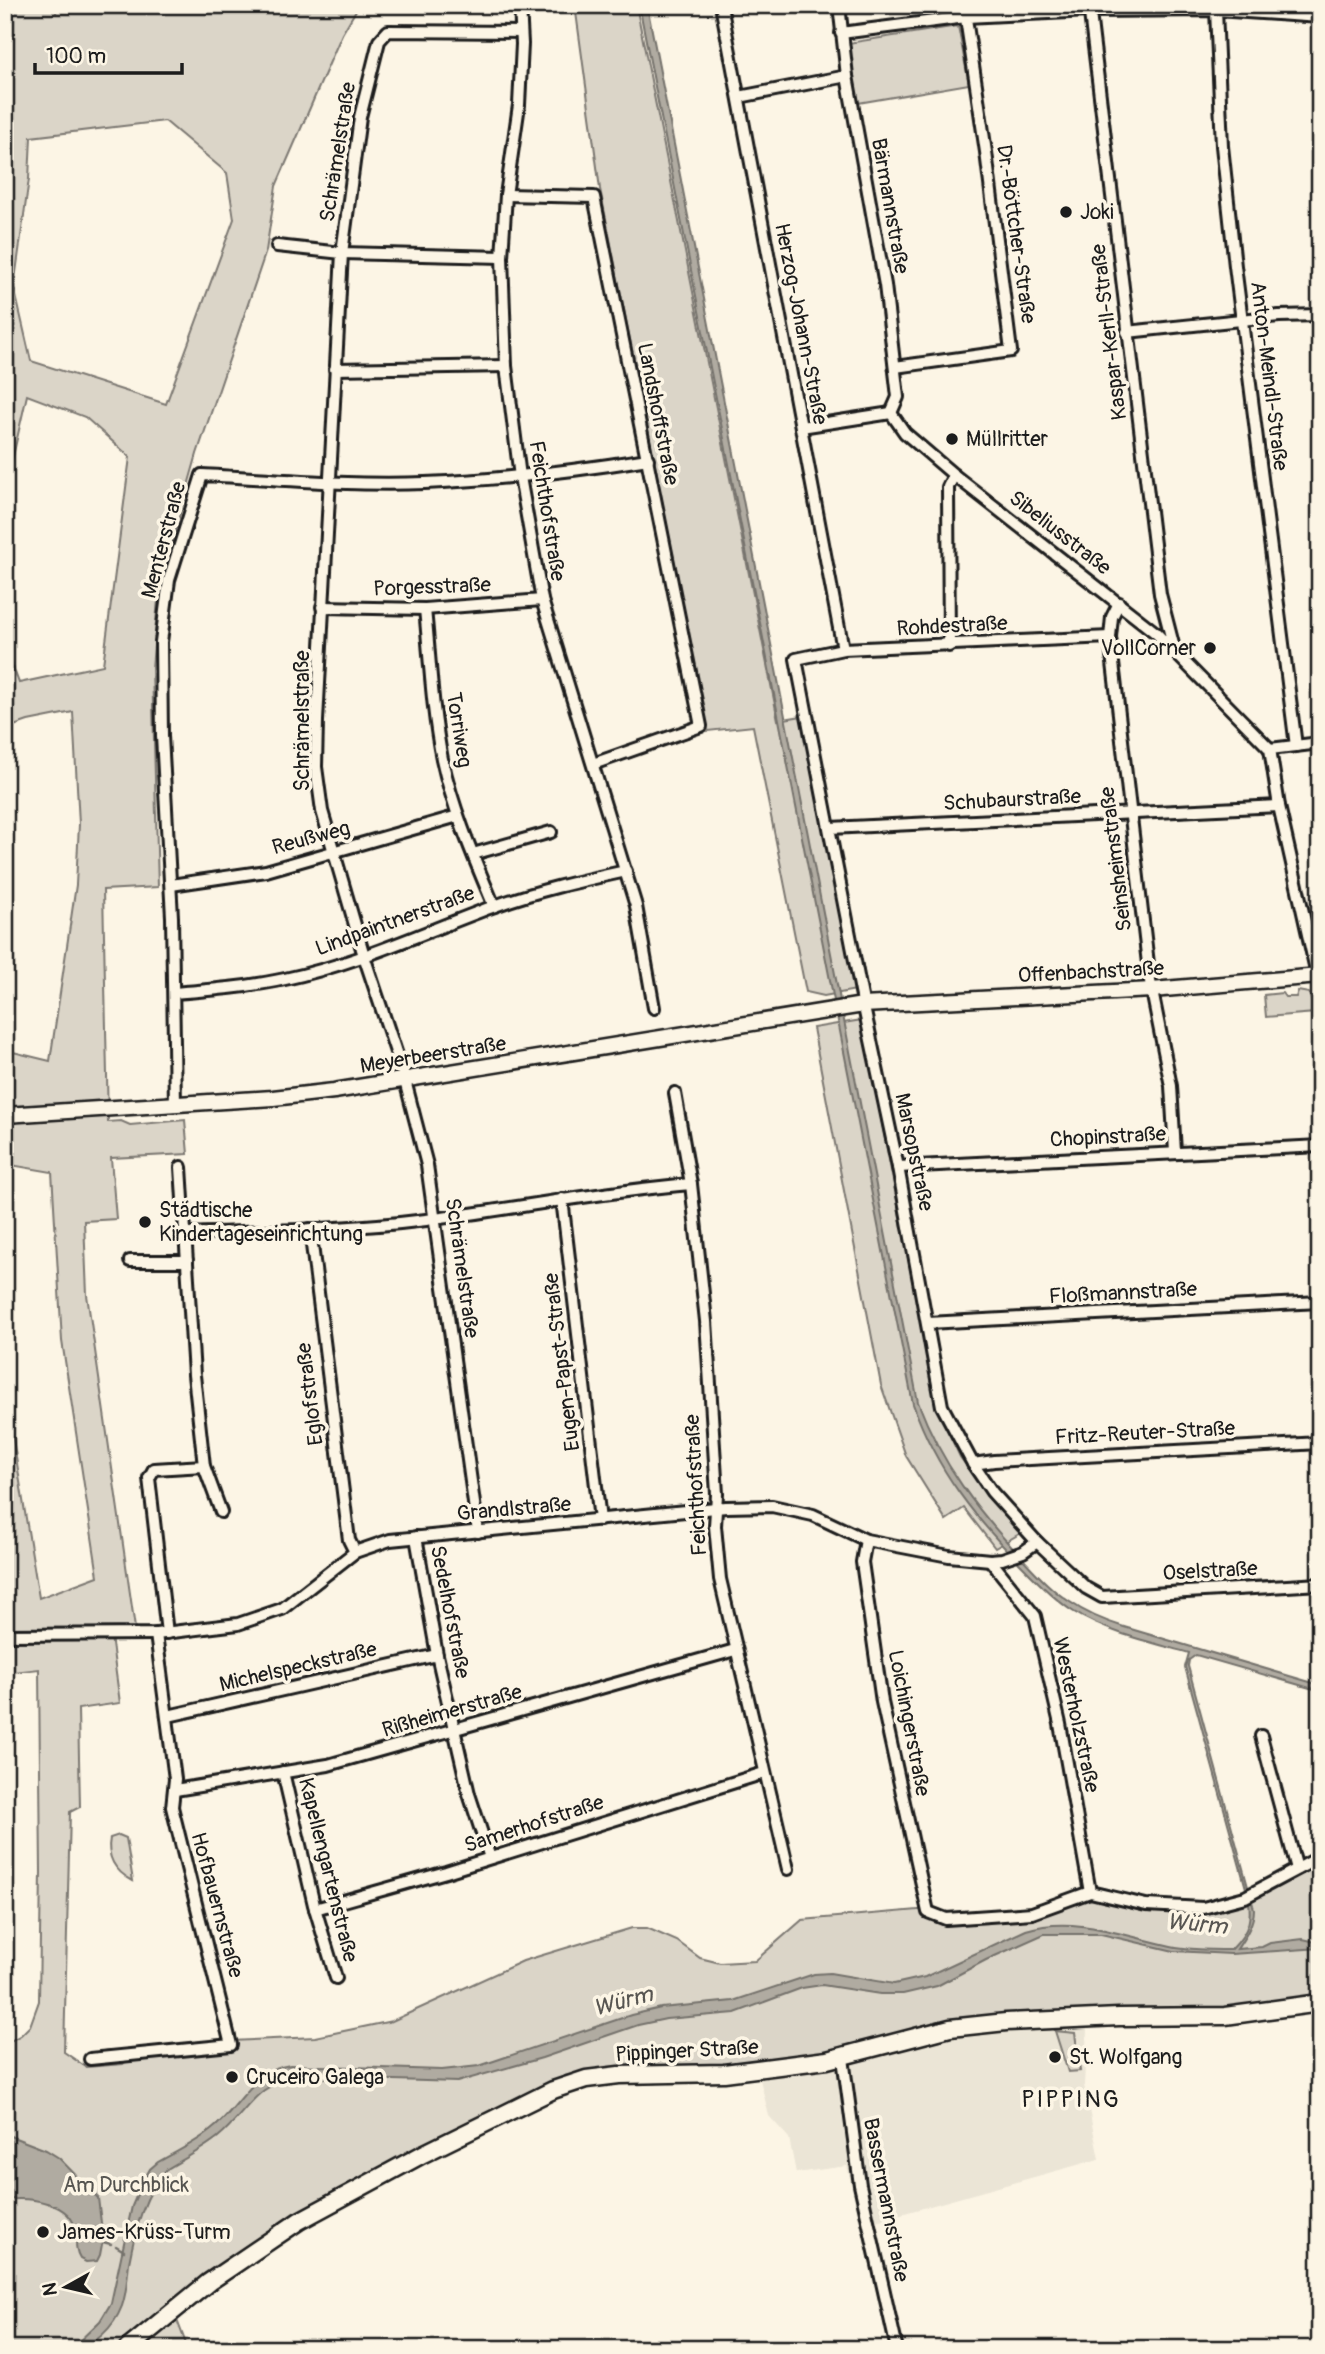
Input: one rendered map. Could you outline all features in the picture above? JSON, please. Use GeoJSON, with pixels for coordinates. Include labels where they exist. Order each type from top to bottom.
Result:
{"type":"FeatureCollection","features":[{"type":"Feature","properties":{"kind":"main road","name":"Pippinger Straße"},"geometry":{"type":"LineString","coordinates":[[127,2349],[209,2282],[299,2221],[552,2090],[586,2079],[619,2075],[724,2073],[842,2058],[950,2028],[1006,2022],[1119,2017],[1225,2017],[1320,2003]]}},
{"type":"Feature","properties":{"kind":"street","name":"Feichthofstraße"},"geometry":{"type":"LineString","coordinates":[[520,5],[519,105],[506,195],[502,257],[506,366],[520,477],[542,600],[636,906],[654,1008]]}},
{"type":"Feature","properties":{"kind":"street","name":"Herzog-Johann-Straße"},"geometry":{"type":"LineString","coordinates":[[721,5],[843,649]]}},
{"type":"Feature","properties":{"kind":"street","name":"Bärmannstraße"},"geometry":{"type":"LineString","coordinates":[[839,5],[847,76],[885,285],[898,397],[891,413]]}},
{"type":"Feature","properties":{"kind":"street","name":"Kaspar-Kerll-Straße"},"geometry":{"type":"LineString","coordinates":[[1090,8],[1160,594],[1175,652]]}},
{"type":"Feature","properties":{"kind":"street"},"geometry":{"type":"LineString","coordinates":[[841,33],[965,11],[1216,9],[1320,17]]}},
{"type":"Feature","properties":{"kind":"street","name":"Anton-Meindl-Straße"},"geometry":{"type":"LineString","coordinates":[[1216,9],[1222,146],[1296,746]]}},
{"type":"Feature","properties":{"kind":"street","name":"Dr.-Böttcher-Straße"},"geometry":{"type":"LineString","coordinates":[[895,367],[1012,351],[965,11]]}},
{"type":"Feature","properties":{"kind":"street","name":"Schrämelstraße"},"geometry":{"type":"LineString","coordinates":[[478,1532],[428,1165],[405,1081],[333,853],[322,811],[316,767],[342,253],[360,117],[379,41],[388,31],[521,32]]}},
{"type":"Feature","properties":{"kind":"street"},"geometry":{"type":"LineString","coordinates":[[739,97],[847,76]]}},
{"type":"Feature","properties":{"kind":"street","name":"Landshoffstraße"},"geometry":{"type":"LineString","coordinates":[[506,195],[594,197],[701,726],[593,764]]}},
{"type":"Feature","properties":{"kind":"street"},"geometry":{"type":"LineString","coordinates":[[277,246],[342,253],[502,257]]}},
{"type":"Feature","properties":{"kind":"street"},"geometry":{"type":"LineString","coordinates":[[1128,332],[1320,315]]}},
{"type":"Feature","properties":{"kind":"street"},"geometry":{"type":"LineString","coordinates":[[335,369],[506,366]]}},
{"type":"Feature","properties":{"kind":"street"},"geometry":{"type":"LineString","coordinates":[[802,427],[891,413]]}},
{"type":"Feature","properties":{"kind":"street","name":"Sibeliusstraße"},"geometry":{"type":"LineString","coordinates":[[891,413],[905,433],[954,475],[1156,633],[1270,749]]}},
{"type":"Feature","properties":{"kind":"street","name":"Menterstraße"},"geometry":{"type":"LineString","coordinates":[[175,1105],[171,885],[162,736],[161,642],[169,580],[202,475],[330,482],[424,483],[520,477],[648,459]]}},
{"type":"Feature","properties":{"kind":"street"},"geometry":{"type":"LineString","coordinates":[[949,646],[948,487],[954,475]]}},
{"type":"Feature","properties":{"kind":"street","name":"Porgesstraße"},"geometry":{"type":"LineString","coordinates":[[323,607],[425,609],[542,600]]}},
{"type":"Feature","properties":{"kind":"street","name":"Seinsheimstraße"},"geometry":{"type":"LineString","coordinates":[[1119,603],[1112,617],[1110,637],[1152,990],[1171,1086],[1175,1152]]}},
{"type":"Feature","properties":{"kind":"street","name":"Torriweg"},"geometry":{"type":"LineString","coordinates":[[425,609],[442,758],[458,816],[494,906]]}},
{"type":"Feature","properties":{"kind":"street","name":"Rohdestraße"},"geometry":{"type":"LineString","coordinates":[[796,659],[843,649],[1110,637]]}},
{"type":"Feature","properties":{"kind":"street","name":"Marsopstraße"},"geometry":{"type":"LineString","coordinates":[[796,659],[830,828],[856,1007],[898,1167],[942,1406],[973,1464],[992,1492],[1037,1542],[1086,1588],[1102,1597]]}},
{"type":"Feature","properties":{"kind":"street"},"geometry":{"type":"LineString","coordinates":[[1319,980],[1279,806],[1270,749],[1320,743]]}},
{"type":"Feature","properties":{"kind":"street","name":"Schubaurstraße"},"geometry":{"type":"LineString","coordinates":[[830,828],[1279,806]]}},
{"type":"Feature","properties":{"kind":"street","name":"Reußweg"},"geometry":{"type":"LineString","coordinates":[[171,885],[266,871],[458,816]]}},
{"type":"Feature","properties":{"kind":"street"},"geometry":{"type":"LineString","coordinates":[[472,854],[551,832]]}},
{"type":"Feature","properties":{"kind":"street","name":"Lindpaintnerstraße"},"geometry":{"type":"LineString","coordinates":[[174,993],[286,979],[364,956],[494,906],[551,888],[626,872]]}},
{"type":"Feature","properties":{"kind":"street","name":"Offenbachstraße"},"geometry":{"type":"LineString","coordinates":[[856,1007],[1319,980]]}},
{"type":"Feature","properties":{"kind":"street","name":"Meyerbeerstraße"},"geometry":{"type":"LineString","coordinates":[[5,1115],[273,1098],[405,1081],[856,1007]]}},
{"type":"Feature","properties":{"kind":"street","name":"Feichthofstraße"},"geometry":{"type":"LineString","coordinates":[[675,1093],[691,1184],[706,1321],[720,1579],[788,1869]]}},
{"type":"Feature","properties":{"kind":"street","name":"Chopinstraße"},"geometry":{"type":"LineString","coordinates":[[898,1167],[1320,1146]]}},
{"type":"Feature","properties":{"kind":"street"},"geometry":{"type":"LineString","coordinates":[[181,1167],[194,1375],[204,1466],[221,1512]]}},
{"type":"Feature","properties":{"kind":"street"},"geometry":{"type":"LineString","coordinates":[[186,1234],[310,1229],[436,1219],[631,1188],[691,1184]]}},
{"type":"Feature","properties":{"kind":"street","name":"Eugen-Papst-Straße"},"geometry":{"type":"LineString","coordinates":[[562,1199],[600,1520]]}},
{"type":"Feature","properties":{"kind":"street","name":"Eglofstraße"},"geometry":{"type":"LineString","coordinates":[[310,1229],[340,1477],[349,1540],[355,1552]]}},
{"type":"Feature","properties":{"kind":"street"},"geometry":{"type":"LineString","coordinates":[[130,1261],[187,1261]]}},
{"type":"Feature","properties":{"kind":"street","name":"Floßmannstraße"},"geometry":{"type":"LineString","coordinates":[[928,1323],[1320,1301]]}},
{"type":"Feature","properties":{"kind":"street","name":"Fritz-Reuter-Straße"},"geometry":{"type":"LineString","coordinates":[[973,1464],[1320,1443]]}},
{"type":"Feature","properties":{"kind":"street","name":"Hofbauernstraße"},"geometry":{"type":"LineString","coordinates":[[90,2059],[231,2045],[224,2007],[172,1807],[175,1790],[149,1478],[154,1469],[204,1466]]}},
{"type":"Feature","properties":{"kind":"street","name":"Grandlstraße"},"geometry":{"type":"LineString","coordinates":[[5,1635],[162,1633],[238,1624],[282,1609],[355,1552],[390,1540],[716,1508],[772,1506],[813,1515],[866,1540],[931,1553],[990,1560],[1023,1552],[1037,1542]]}},
{"type":"Feature","properties":{"kind":"street","name":"Sedelhofstraße"},"geometry":{"type":"LineString","coordinates":[[416,1536],[436,1655],[469,1794],[489,1858]]}},
{"type":"Feature","properties":{"kind":"street","name":"Loichingerstraße"},"geometry":{"type":"LineString","coordinates":[[866,1540],[862,1562],[882,1702],[928,1912],[946,1919],[1032,1913],[1090,1892]]}},
{"type":"Feature","properties":{"kind":"street","name":"Westerholzstraße"},"geometry":{"type":"LineString","coordinates":[[990,1560],[1035,1616],[1062,1735],[1090,1892]]}},
{"type":"Feature","properties":{"kind":"street","name":"Oselstraße"},"geometry":{"type":"LineString","coordinates":[[1102,1597],[1320,1584]]}},
{"type":"Feature","properties":{"kind":"street","name":"Rißheimerstraße"},"geometry":{"type":"LineString","coordinates":[[175,1790],[328,1765],[735,1650]]}},
{"type":"Feature","properties":{"kind":"street","name":"Michelspeckstraße"},"geometry":{"type":"LineString","coordinates":[[168,1716],[436,1655]]}},
{"type":"Feature","properties":{"kind":"street"},"geometry":{"type":"LineString","coordinates":[[1261,1736],[1297,1869]]}},
{"type":"Feature","properties":{"kind":"street","name":"Kapellengartenstraße"},"geometry":{"type":"LineString","coordinates":[[283,1772],[315,1909],[336,1978]]}},
{"type":"Feature","properties":{"kind":"street","name":"Samerhofstraße"},"geometry":{"type":"LineString","coordinates":[[315,1909],[764,1773]]}},
{"type":"Feature","properties":{"kind":"street"},"geometry":{"type":"LineString","coordinates":[[1090,1892],[1146,1905],[1203,1908],[1245,1898],[1320,1857]]}},
{"type":"Feature","properties":{"kind":"street","name":"Bassermannstraße"},"geometry":{"type":"LineString","coordinates":[[842,2058],[860,2185],[897,2349]]}},
{"type":"Feature","properties":{"kind":"shaded area"},"geometry":{"type":"Polygon","coordinates":[[[639,5],[647,5],[918,1402],[949,1466],[976,1505],[1033,1570],[1063,1598],[1090,1614],[1117,1625],[1320,1685],[1320,1690],[1310,1688],[1196,1655],[1189,1660],[1188,1666],[1254,1909],[1251,1925],[1237,1949],[1303,1939],[1320,1943],[1320,1948],[1231,1954],[1174,1951],[1101,1934],[1044,1934],[937,1986],[903,1994],[880,1994],[822,1985],[802,1988],[735,2013],[666,2019],[638,2025],[542,2058],[457,2082],[298,2077],[283,2080],[262,2092],[218,2137],[167,2169],[159,2179],[146,2201],[138,2226],[125,2295],[118,2314],[108,2329],[95,2341],[71,2349],[100,2321],[111,2303],[132,2206],[150,2169],[211,2130],[256,2082],[277,2068],[290,2065],[442,2070],[479,2066],[631,2015],[661,2008],[733,2001],[814,1974],[830,1973],[894,1984],[925,1977],[1026,1930],[1044,1926],[1081,1926],[1178,1947],[1231,1950],[1246,1930],[1250,1916],[1247,1892],[1185,1667],[1189,1653],[1101,1626],[1061,1603],[1008,1552],[960,1493],[933,1451],[913,1404],[639,5]]]}},
{"type":"Feature","properties":{"kind":"shaded area"},"geometry":{"type":"Polygon","coordinates":[[[1088,2012],[1084,2085],[1099,2159],[876,2221],[862,2231],[847,2166],[796,2173],[789,2138],[769,2116],[756,2063],[1088,2012]]]}},
{"type":"Feature","properties":{"kind":"shaded area"},"geometry":{"type":"Polygon","coordinates":[[[5,2134],[59,2158],[98,2198],[103,2239],[97,2261],[86,2262],[80,2259],[73,2222],[58,2207],[25,2199],[5,2200],[5,2134]]]}},
{"type":"Feature","properties":{"kind":"green space","name":"Am Durchblick"},"geometry":{"type":"Polygon","coordinates":[[[5,5],[52,5],[56,12],[60,5],[359,5],[342,34],[276,186],[266,251],[197,454],[159,588],[152,668],[158,887],[103,890],[108,1122],[121,1121],[130,1125],[185,1120],[188,1154],[111,1158],[116,1219],[84,1221],[87,1295],[135,1628],[110,1629],[120,1703],[78,1709],[80,1807],[70,1812],[64,2052],[86,2067],[123,2064],[139,2050],[231,2041],[315,2037],[392,2021],[523,1961],[632,1928],[647,1928],[677,1941],[700,1958],[720,1963],[755,1961],[802,1920],[930,1909],[946,1915],[1027,1908],[1089,1888],[1147,1902],[1205,1905],[1240,1896],[1320,1854],[1320,1998],[1224,2010],[1088,2012],[738,2066],[617,2069],[564,2076],[345,2191],[212,2272],[115,2349],[5,2349],[5,2044],[30,2026],[39,2001],[41,1872],[39,1669],[5,1673],[5,1390],[39,1598],[98,1576],[62,1341],[52,1172],[5,1164],[5,1050],[50,1061],[76,885],[79,824],[73,712],[28,721],[5,729],[5,645],[19,683],[103,665],[130,457],[85,417],[27,395],[5,491],[5,5]],[[165,121],[31,137],[29,179],[14,287],[31,361],[166,404],[234,219],[227,173],[165,121]]]}},
{"type":"Feature","properties":{"kind":"green space"},"geometry":{"type":"Polygon","coordinates":[[[575,5],[636,5],[778,720],[802,716],[856,990],[824,996],[806,992],[753,726],[708,731],[600,189],[575,5]]]}},
{"type":"Feature","properties":{"kind":"green space"},"geometry":{"type":"Polygon","coordinates":[[[958,26],[969,84],[858,103],[848,43],[958,26]]]}},
{"type":"Feature","properties":{"kind":"green space"},"geometry":{"type":"Polygon","coordinates":[[[1298,991],[1309,993],[1315,1013],[1266,1017],[1264,995],[1282,993],[1285,997],[1296,997],[1298,991]]]}},
{"type":"Feature","properties":{"kind":"green space"},"geometry":{"type":"Polygon","coordinates":[[[862,1020],[937,1408],[960,1457],[993,1502],[1021,1533],[995,1548],[964,1508],[946,1520],[906,1456],[881,1385],[813,1028],[862,1020]]]}},
{"type":"Feature","properties":{"kind":"green space"},"geometry":{"type":"Polygon","coordinates":[[[119,1835],[126,1838],[133,1881],[117,1869],[111,1858],[110,1838],[119,1835]]]}},
{"type":"Feature","properties":{"kind":"green space"},"geometry":{"type":"Polygon","coordinates":[[[1055,2031],[1075,2033],[1080,2071],[1068,2072],[1055,2031]]]}},
{"type":"Feature","properties":{"kind":"green space"},"geometry":{"type":"Polygon","coordinates":[[[177,2320],[188,2349],[137,2349],[177,2320]]]}},
{"type":"Feature","properties":{"kind":"waterway"},"geometry":{"type":"LineString","coordinates":[[103,2242],[111,2244]]}},
{"type":"Feature","properties":{"kind":"waterway"},"geometry":{"type":"LineString","coordinates":[[116,2246],[124,2251]]}},
{"type":"Feature","properties":{"kind":"place","name":"Joki"},"geometry":{"type":"Point","coordinates":[1066,212]}},
{"type":"Feature","properties":{"kind":"place","name":"Müllritter"},"geometry":{"type":"Point","coordinates":[952,439]}},
{"type":"Feature","properties":{"kind":"place","name":"VollCorner"},"geometry":{"type":"Point","coordinates":[1210,648]}},
{"type":"Feature","properties":{"kind":"place","name":"Städtische Kindertageseinrichtung"},"geometry":{"type":"Point","coordinates":[145,1222]}},
{"type":"Feature","properties":{"kind":"place","name":"St. Wolfgang"},"geometry":{"type":"Point","coordinates":[1055,2057]}},
{"type":"Feature","properties":{"kind":"place","name":"Cruceiro Galega"},"geometry":{"type":"Point","coordinates":[232,2077]}},
{"type":"Feature","properties":{"kind":"place","name":"James-Krüss-Turm"},"geometry":{"type":"Point","coordinates":[43,2232]}},
{"type":"Feature","properties":{"kind":"district","name":"PIPPING"},"geometry":{"type":"Point","coordinates":[1071,2099]}},
{"type":"Feature","properties":{"kind":"water label","name":"Würm"},"geometry":{"type":"Point","coordinates":[1197,1924]}},
{"type":"Feature","properties":{"kind":"water label","name":"Würm"},"geometry":{"type":"Point","coordinates":[623,2001]}}]}
